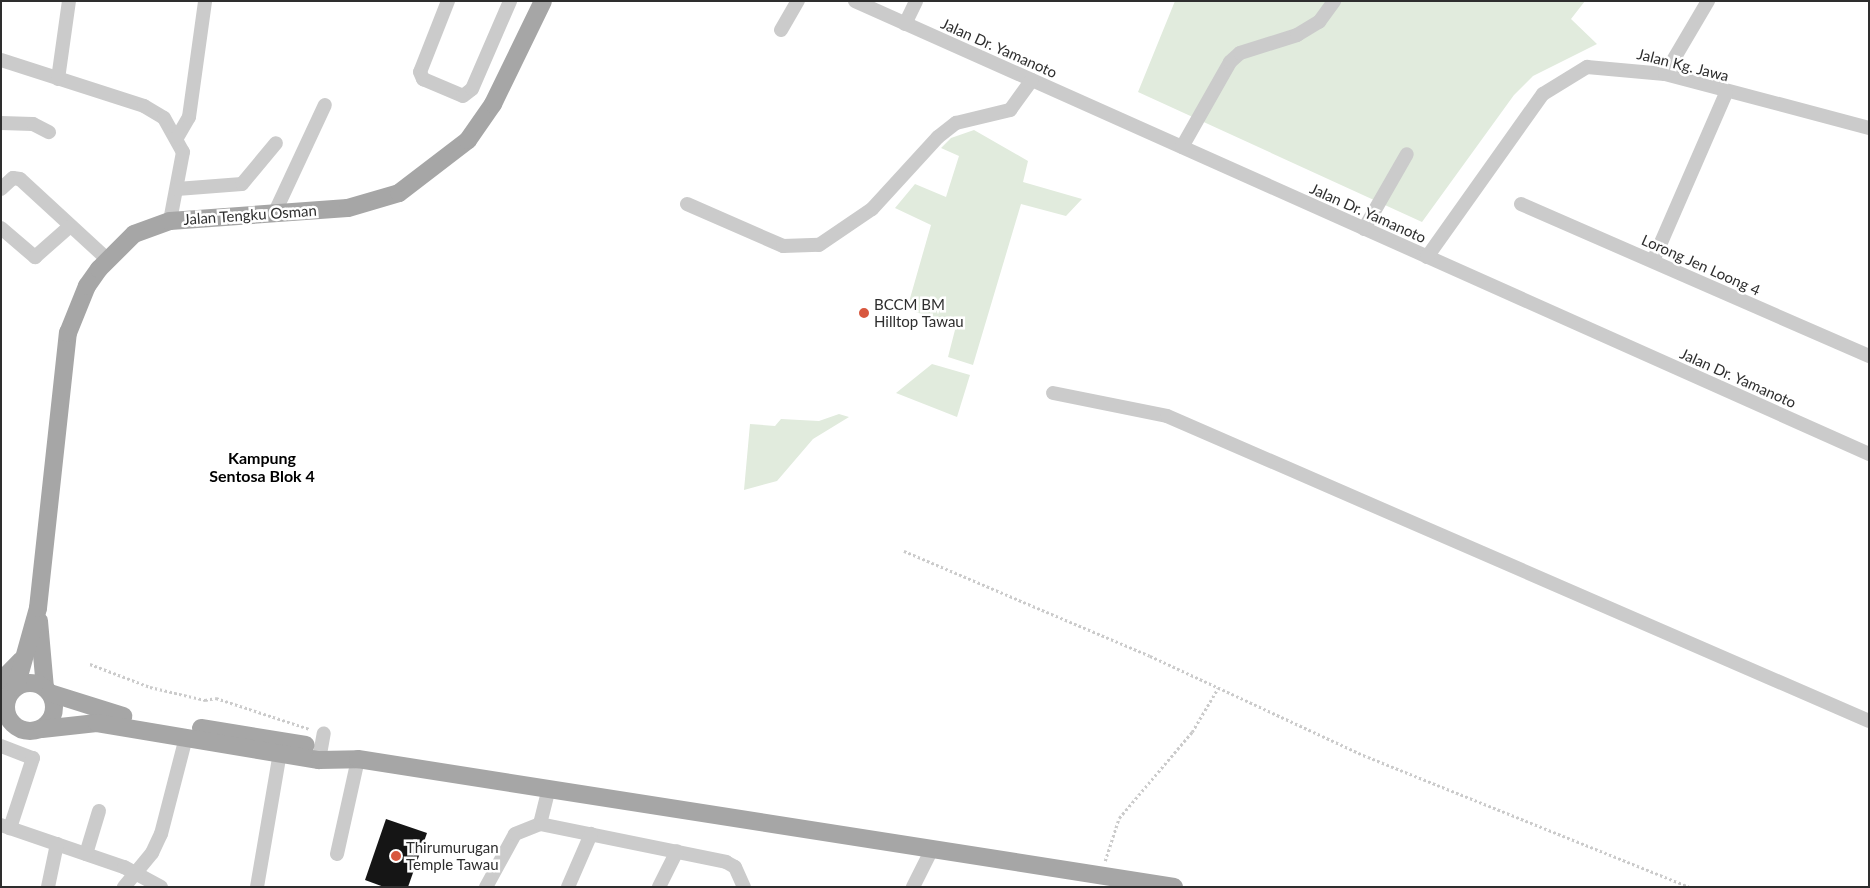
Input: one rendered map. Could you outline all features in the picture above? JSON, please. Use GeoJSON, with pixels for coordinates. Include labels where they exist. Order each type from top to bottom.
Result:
{"type":"FeatureCollection","features":[{"type":"Feature","properties":{"kind":"main road","name":"Jalan Tengku Osman"},"geometry":{"type":"LineString","coordinates":[[7,689],[28,648],[38,608],[68,333],[87,286],[107,259],[134,234],[170,221],[373,204],[437,169],[468,140],[493,104],[542,1]]}},
{"type":"Feature","properties":{"kind":"main road","name":"Jalan Tengku Osman"},"geometry":{"type":"LineString","coordinates":[[38,608],[48,690]]}},
{"type":"Feature","properties":{"kind":"main road"},"geometry":{"type":"LineString","coordinates":[[321,747],[280,752],[97,724],[20,730],[5,720],[7,689],[31,682],[111,714],[321,747],[339,757],[548,792],[1174,887]]}},
{"type":"Feature","properties":{"kind":"main road"},"geometry":{"type":"LineString","coordinates":[[42,728],[53,716],[48,690]]}},
{"type":"Feature","properties":{"kind":"street"},"geometry":{"type":"LineString","coordinates":[[58,78],[69,1]]}},
{"type":"Feature","properties":{"kind":"street"},"geometry":{"type":"LineString","coordinates":[[178,136],[189,117],[205,1]]}},
{"type":"Feature","properties":{"kind":"street"},"geometry":{"type":"LineString","coordinates":[[448,1],[420,72],[423,79],[463,96],[472,89],[510,1]]}},
{"type":"Feature","properties":{"kind":"street"},"geometry":{"type":"LineString","coordinates":[[781,30],[798,1]]}},
{"type":"Feature","properties":{"kind":"street","name":"Jalan Dr. Yamanoto"},"geometry":{"type":"LineString","coordinates":[[855,1],[1869,454]]}},
{"type":"Feature","properties":{"kind":"street"},"geometry":{"type":"LineString","coordinates":[[905,24],[916,1]]}},
{"type":"Feature","properties":{"kind":"street"},"geometry":{"type":"LineString","coordinates":[[1182,147],[1230,62],[1240,54],[1297,35],[1319,22],[1334,1]]}},
{"type":"Feature","properties":{"kind":"street"},"geometry":{"type":"LineString","coordinates":[[1665,74],[1708,1]]}},
{"type":"Feature","properties":{"kind":"street"},"geometry":{"type":"LineString","coordinates":[[1,60],[153,111],[178,136],[183,164],[170,221]]}},
{"type":"Feature","properties":{"kind":"street","name":"Jalan Kg. Jawa"},"geometry":{"type":"LineString","coordinates":[[1427,257],[1506,142],[1557,82],[1587,66],[1665,74],[1726,93],[1869,128]]}},
{"type":"Feature","properties":{"kind":"street"},"geometry":{"type":"LineString","coordinates":[[687,204],[783,246],[819,245],[872,210],[938,136],[956,124],[1010,110],[1032,80]]}},
{"type":"Feature","properties":{"kind":"street"},"geometry":{"type":"LineString","coordinates":[[1653,261],[1726,93]]}},
{"type":"Feature","properties":{"kind":"street"},"geometry":{"type":"LineString","coordinates":[[275,212],[325,105]]}},
{"type":"Feature","properties":{"kind":"street"},"geometry":{"type":"LineString","coordinates":[[1,124],[34,124],[49,132]]}},
{"type":"Feature","properties":{"kind":"street"},"geometry":{"type":"LineString","coordinates":[[177,189],[242,184],[276,143]]}},
{"type":"Feature","properties":{"kind":"street"},"geometry":{"type":"LineString","coordinates":[[1364,229],[1407,154]]}},
{"type":"Feature","properties":{"kind":"street"},"geometry":{"type":"LineString","coordinates":[[1,189],[13,178],[20,179],[107,259]]}},
{"type":"Feature","properties":{"kind":"street","name":"Lorong Jen Loong 4"},"geometry":{"type":"LineString","coordinates":[[1521,204],[1869,356]]}},
{"type":"Feature","properties":{"kind":"street"},"geometry":{"type":"LineString","coordinates":[[1,228],[35,257],[69,226]]}},
{"type":"Feature","properties":{"kind":"street"},"geometry":{"type":"LineString","coordinates":[[1053,393],[1167,416],[1869,721]]}},
{"type":"Feature","properties":{"kind":"street"},"geometry":{"type":"LineString","coordinates":[[124,887],[152,853],[168,813],[186,737]]}},
{"type":"Feature","properties":{"kind":"street"},"geometry":{"type":"LineString","coordinates":[[1,746],[33,758],[6,827],[86,854],[136,874],[162,887]]}},
{"type":"Feature","properties":{"kind":"street"},"geometry":{"type":"LineString","coordinates":[[257,887],[280,752]]}},
{"type":"Feature","properties":{"kind":"street"},"geometry":{"type":"LineString","coordinates":[[337,854],[358,759]]}},
{"type":"Feature","properties":{"kind":"street"},"geometry":{"type":"LineString","coordinates":[[540,824],[548,792]]}},
{"type":"Feature","properties":{"kind":"street"},"geometry":{"type":"LineString","coordinates":[[86,854],[99,811]]}},
{"type":"Feature","properties":{"kind":"street"},"geometry":{"type":"LineString","coordinates":[[486,887],[516,834],[540,824],[726,862],[735,867],[744,887]]}},
{"type":"Feature","properties":{"kind":"street"},"geometry":{"type":"LineString","coordinates":[[568,887],[591,834]]}},
{"type":"Feature","properties":{"kind":"street"},"geometry":{"type":"LineString","coordinates":[[48,887],[56,844]]}},
{"type":"Feature","properties":{"kind":"street"},"geometry":{"type":"LineString","coordinates":[[913,887],[932,849]]}},
{"type":"Feature","properties":{"kind":"street"},"geometry":{"type":"LineString","coordinates":[[660,887],[678,851]]}},
{"type":"Feature","properties":{"kind":"path"},"geometry":{"type":"LineString","coordinates":[[904,551],[1218,688],[1368,757],[1689,887]]}},
{"type":"Feature","properties":{"kind":"path"},"geometry":{"type":"LineString","coordinates":[[90,664],[150,687],[252,708],[321,747]]}},
{"type":"Feature","properties":{"kind":"path"},"geometry":{"type":"LineString","coordinates":[[1102,875],[1111,833],[1119,818],[1192,732],[1218,688]]}},
{"type":"Feature","properties":{"kind":"green space"},"geometry":{"type":"Polygon","coordinates":[[[1175,1],[1585,1],[1571,19],[1597,44],[1533,76],[1514,95],[1422,222],[1138,92],[1175,1]]]}},
{"type":"Feature","properties":{"kind":"green space"},"geometry":{"type":"Polygon","coordinates":[[[974,130],[1028,161],[1023,182],[1082,199],[1066,216],[1021,204],[973,365],[948,357],[956,326],[907,309],[931,225],[895,208],[915,184],[946,197],[959,156],[941,148],[951,138],[974,130]]]}},
{"type":"Feature","properties":{"kind":"green space"},"geometry":{"type":"Polygon","coordinates":[[[932,364],[970,375],[957,417],[896,393],[932,364]]]}},
{"type":"Feature","properties":{"kind":"green space"},"geometry":{"type":"Polygon","coordinates":[[[839,414],[849,417],[813,439],[777,481],[744,490],[750,424],[775,426],[781,419],[819,421],[839,414]]]}},
{"type":"Feature","properties":{"kind":"building","name":"Thirumurugan Temple Tawau"},"geometry":{"type":"Polygon","coordinates":[[[386,819],[427,833],[408,887],[384,887],[365,880],[386,819]]]}},
{"type":"Feature","properties":{"kind":"place","name":"BCCM BM Hilltop Tawau"},"geometry":{"type":"Point","coordinates":[864,313]}},
{"type":"Feature","properties":{"kind":"place","name":"Thirumurugan Temple Tawau"},"geometry":{"type":"Point","coordinates":[396,856]}},
{"type":"Feature","properties":{"kind":"district","name":"Kampung Sentosa Blok 4"},"geometry":{"type":"Point","coordinates":[262,467]}}]}
